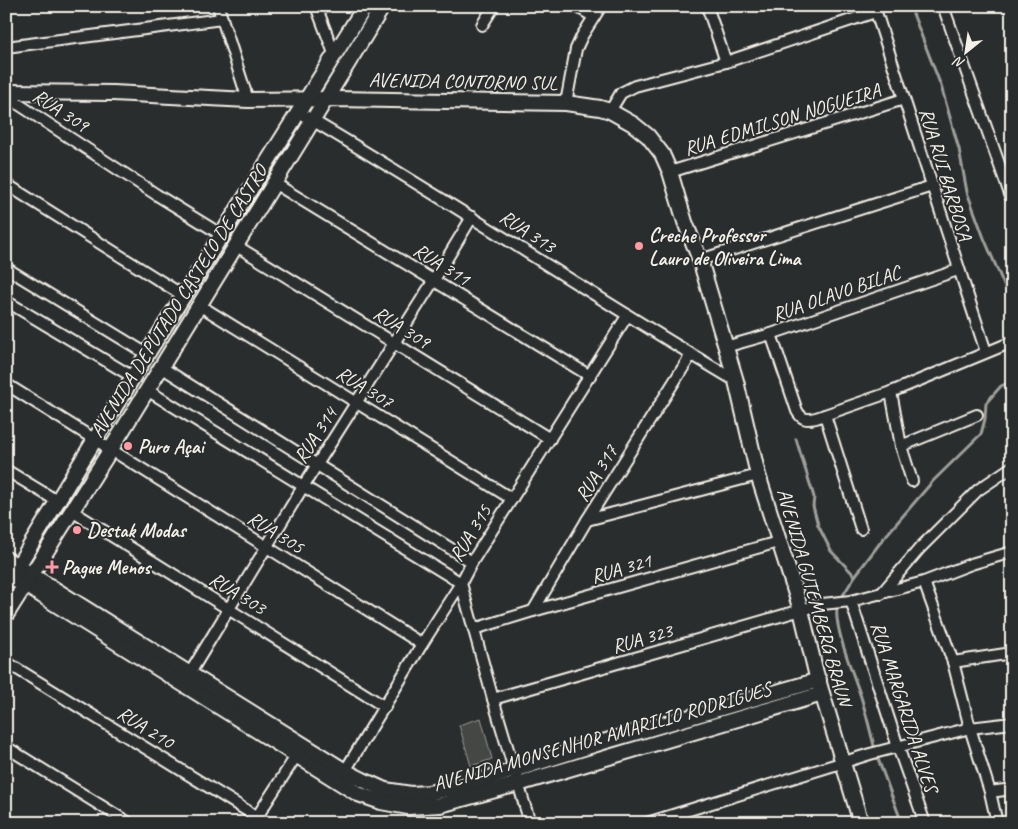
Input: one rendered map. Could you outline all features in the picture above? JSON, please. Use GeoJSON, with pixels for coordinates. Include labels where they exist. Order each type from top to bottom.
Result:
{"type":"FeatureCollection","features":[{"type":"Feature","properties":{"kind":"street"},"geometry":{"type":"LineString","coordinates":[[218,6],[248,100]]}},
{"type":"Feature","properties":{"kind":"street"},"geometry":{"type":"LineString","coordinates":[[316,6],[335,56]]}},
{"type":"Feature","properties":{"kind":"street","name":"AVENIDA DEPUTADO CASTELO DE CASTRO"},"geometry":{"type":"LineString","coordinates":[[9,573],[96,439],[147,354],[300,113],[365,6]]}},
{"type":"Feature","properties":{"kind":"street","name":"AVENIDA DEPUTADO CASTELO DE CASTRO"},"geometry":{"type":"LineString","coordinates":[[6,616],[111,449],[383,6]]}},
{"type":"Feature","properties":{"kind":"street"},"geometry":{"type":"LineString","coordinates":[[482,25],[494,6]]}},
{"type":"Feature","properties":{"kind":"street"},"geometry":{"type":"LineString","coordinates":[[576,6],[594,17]]}},
{"type":"Feature","properties":{"kind":"street"},"geometry":{"type":"LineString","coordinates":[[566,103],[576,48],[601,6]]}},
{"type":"Feature","properties":{"kind":"street"},"geometry":{"type":"LineString","coordinates":[[707,6],[726,62]]}},
{"type":"Feature","properties":{"kind":"street"},"geometry":{"type":"LineString","coordinates":[[943,6],[1012,200]]}},
{"type":"Feature","properties":{"kind":"street"},"geometry":{"type":"LineString","coordinates":[[610,111],[620,93],[628,89],[726,62],[875,9]]}},
{"type":"Feature","properties":{"kind":"street","name":"RUA RUI BARBOSA"},"geometry":{"type":"LineString","coordinates":[[875,9],[986,352]]}},
{"type":"Feature","properties":{"kind":"street"},"geometry":{"type":"LineString","coordinates":[[6,47],[222,20]]}},
{"type":"Feature","properties":{"kind":"street","name":"AVENIDA CONTORNO SUL"},"geometry":{"type":"LineString","coordinates":[[6,94],[113,93],[248,100],[327,99],[566,103],[586,105],[610,111],[633,124],[648,136],[662,154],[700,260],[736,381]]}},
{"type":"Feature","properties":{"kind":"street","name":"RUA 309"},"geometry":{"type":"LineString","coordinates":[[6,94],[157,195],[222,235]]}},
{"type":"Feature","properties":{"kind":"street","name":"RUA EDMILSON NOGUEIRA"},"geometry":{"type":"LineString","coordinates":[[670,172],[904,99]]}},
{"type":"Feature","properties":{"kind":"street","name":"RUA 313"},"geometry":{"type":"LineString","coordinates":[[300,113],[472,217],[627,316],[736,381]]}},
{"type":"Feature","properties":{"kind":"street","name":"RUA 311"},"geometry":{"type":"LineString","coordinates":[[274,182],[590,376]]}},
{"type":"Feature","properties":{"kind":"street"},"geometry":{"type":"LineString","coordinates":[[6,184],[184,296]]}},
{"type":"Feature","properties":{"kind":"street"},"geometry":{"type":"LineString","coordinates":[[700,260],[932,186]]}},
{"type":"Feature","properties":{"kind":"street","name":"RUA 314"},"geometry":{"type":"LineString","coordinates":[[190,673],[304,485],[472,217]]}},
{"type":"Feature","properties":{"kind":"street","name":"RUA 309"},"geometry":{"type":"LineString","coordinates":[[235,245],[550,439]]}},
{"type":"Feature","properties":{"kind":"street"},"geometry":{"type":"LineString","coordinates":[[6,268],[147,354]]}},
{"type":"Feature","properties":{"kind":"street","name":"RUA OLAVO BILAC"},"geometry":{"type":"LineString","coordinates":[[725,347],[771,334],[958,270]]}},
{"type":"Feature","properties":{"kind":"street"},"geometry":{"type":"LineString","coordinates":[[6,301],[133,377]]}},
{"type":"Feature","properties":{"kind":"street","name":"RUA 307"},"geometry":{"type":"LineString","coordinates":[[198,305],[512,499]]}},
{"type":"Feature","properties":{"kind":"street","name":"RUA 315"},"geometry":{"type":"LineString","coordinates":[[346,770],[472,562],[627,316]]}},
{"type":"Feature","properties":{"kind":"street"},"geometry":{"type":"LineString","coordinates":[[771,334],[797,412],[802,418],[812,419],[891,392],[1012,342]]}},
{"type":"Feature","properties":{"kind":"street","name":"RUA 317"},"geometry":{"type":"LineString","coordinates":[[533,611],[691,355]]}},
{"type":"Feature","properties":{"kind":"street"},"geometry":{"type":"LineString","coordinates":[[161,367],[472,562]]}},
{"type":"Feature","properties":{"kind":"street","name":"AVENIDA GUTEMBERG BRAUN"},"geometry":{"type":"LineString","coordinates":[[736,381],[758,475],[801,610],[821,687],[861,823]]}},
{"type":"Feature","properties":{"kind":"street"},"geometry":{"type":"LineString","coordinates":[[6,384],[96,439]]}},
{"type":"Feature","properties":{"kind":"street"},"geometry":{"type":"LineString","coordinates":[[147,390],[461,583],[530,823]]}},
{"type":"Feature","properties":{"kind":"street"},"geometry":{"type":"LineString","coordinates":[[891,392],[901,446],[912,481]]}},
{"type":"Feature","properties":{"kind":"street"},"geometry":{"type":"LineString","coordinates":[[825,415],[862,529]]}},
{"type":"Feature","properties":{"kind":"street"},"geometry":{"type":"LineString","coordinates":[[901,446],[977,415]]}},
{"type":"Feature","properties":{"kind":"street","name":"RUA 305"},"geometry":{"type":"LineString","coordinates":[[96,439],[422,644]]}},
{"type":"Feature","properties":{"kind":"street"},"geometry":{"type":"LineString","coordinates":[[881,594],[920,548],[978,490],[1012,467]]}},
{"type":"Feature","properties":{"kind":"street"},"geometry":{"type":"LineString","coordinates":[[6,470],[57,501]]}},
{"type":"Feature","properties":{"kind":"street"},"geometry":{"type":"LineString","coordinates":[[588,520],[758,475]]}},
{"type":"Feature","properties":{"kind":"street","name":"RUA 303"},"geometry":{"type":"LineString","coordinates":[[72,511],[385,707]]}},
{"type":"Feature","properties":{"kind":"street","name":"RUA 321"},"geometry":{"type":"LineString","coordinates":[[474,629],[778,542]]}},
{"type":"Feature","properties":{"kind":"street","name":"RUA 323"},"geometry":{"type":"LineString","coordinates":[[493,699],[822,604],[851,601],[924,582],[971,564],[1012,552]]}},
{"type":"Feature","properties":{"kind":"street","name":"AVENIDA MONSENHOR AMARILIO RODRIGUES"},"geometry":{"type":"LineString","coordinates":[[9,573],[28,580],[190,673],[300,750],[358,794],[381,802],[408,807],[440,805],[516,778],[821,687]]}},
{"type":"Feature","properties":{"kind":"street","name":"AVENIDA MONSENHOR AMARILIO RODRIGUES"},"geometry":{"type":"LineString","coordinates":[[28,580],[300,750],[386,790],[411,794],[428,793],[516,778]]}},
{"type":"Feature","properties":{"kind":"street"},"geometry":{"type":"LineString","coordinates":[[924,582],[953,662],[997,823]]}},
{"type":"Feature","properties":{"kind":"street","name":"RUA MARGARIDA ALVES"},"geometry":{"type":"LineString","coordinates":[[851,601],[898,747],[925,823]]}},
{"type":"Feature","properties":{"kind":"street"},"geometry":{"type":"LineString","coordinates":[[953,662],[1012,653]]}},
{"type":"Feature","properties":{"kind":"street","name":"RUA 210"},"geometry":{"type":"LineString","coordinates":[[6,662],[255,819],[267,823]]}},
{"type":"Feature","properties":{"kind":"street"},"geometry":{"type":"LineString","coordinates":[[647,823],[898,747],[970,728],[1012,723]]}},
{"type":"Feature","properties":{"kind":"street"},"geometry":{"type":"LineString","coordinates":[[6,747],[129,823]]}},
{"type":"Feature","properties":{"kind":"street"},"geometry":{"type":"LineString","coordinates":[[255,819],[300,750]]}},
{"type":"Feature","properties":{"kind":"street"},"geometry":{"type":"LineString","coordinates":[[990,792],[1012,789]]}},
{"type":"Feature","properties":{"kind":"shaded area"},"geometry":{"type":"Polygon","coordinates":[[[481,718],[492,759],[471,766],[459,725],[481,718]]]}},
{"type":"Feature","properties":{"kind":"waterway"},"geometry":{"type":"LineString","coordinates":[[910,6],[941,86],[959,149],[967,192],[1012,304]]}},
{"type":"Feature","properties":{"kind":"waterway"},"geometry":{"type":"LineString","coordinates":[[840,600],[855,576],[883,539],[933,481],[981,434],[985,419],[986,403],[1001,386],[1012,381]]}},
{"type":"Feature","properties":{"kind":"waterway"},"geometry":{"type":"LineString","coordinates":[[796,439],[814,497],[813,506],[818,525],[831,551],[855,576]]}},
{"type":"Feature","properties":{"kind":"waterway"},"geometry":{"type":"LineString","coordinates":[[838,605],[838,624],[841,637],[861,697],[874,746]]}},
{"type":"Feature","properties":{"kind":"waterway"},"geometry":{"type":"LineString","coordinates":[[878,759],[902,823]]}},
{"type":"Feature","properties":{"kind":"place","name":"Creche Professor Lauro de Oliveira Lima"},"geometry":{"type":"Point","coordinates":[639,246]}},
{"type":"Feature","properties":{"kind":"place","name":"Puro Açai"},"geometry":{"type":"Point","coordinates":[128,446]}},
{"type":"Feature","properties":{"kind":"place","name":"Destak Modas"},"geometry":{"type":"Point","coordinates":[77,530]}},
{"type":"Feature","properties":{"kind":"place","name":"Pague Menos"},"geometry":{"type":"Point","coordinates":[52,567]}}]}
